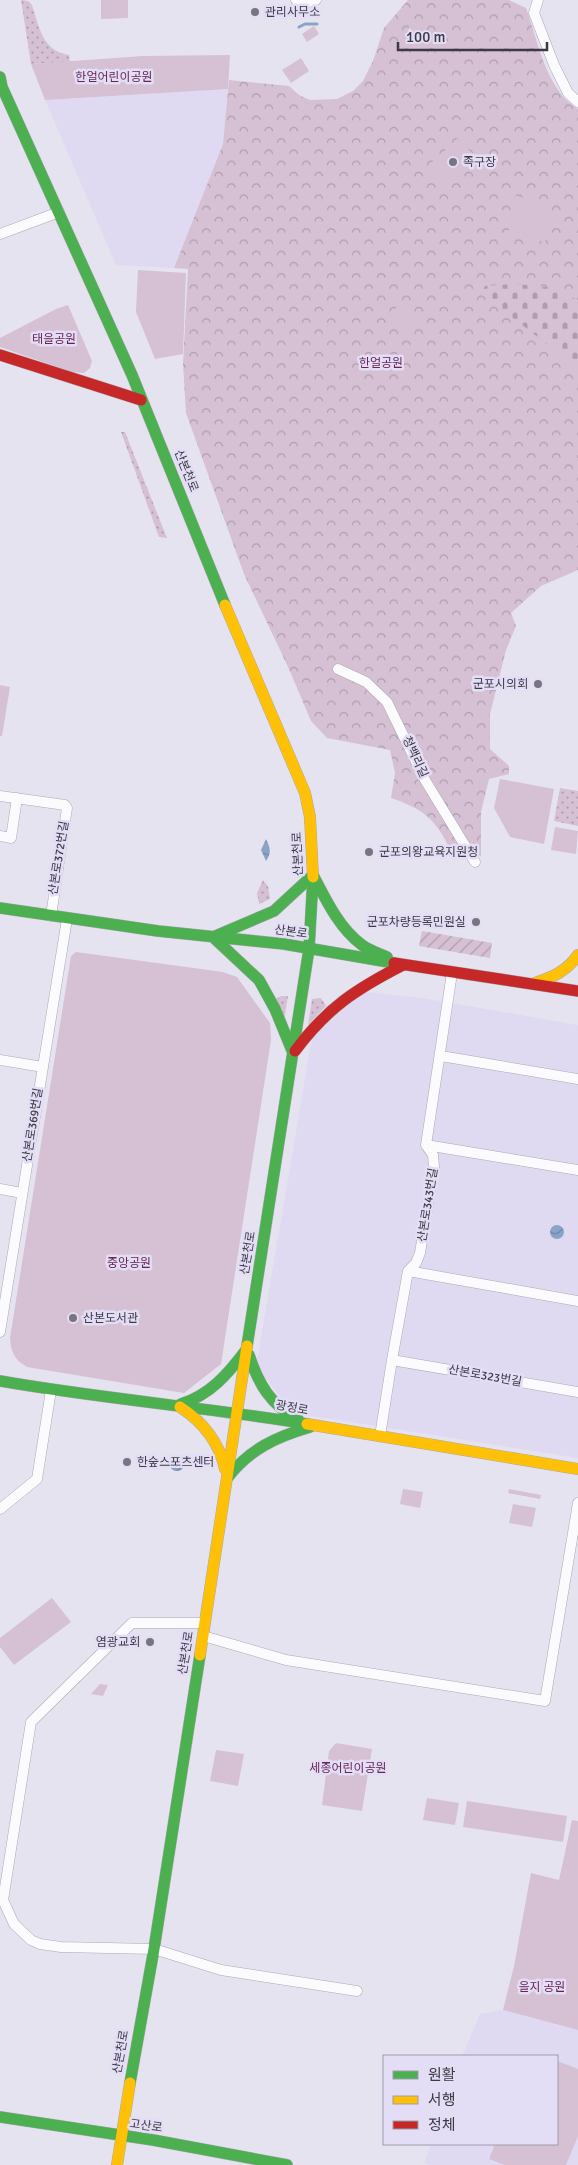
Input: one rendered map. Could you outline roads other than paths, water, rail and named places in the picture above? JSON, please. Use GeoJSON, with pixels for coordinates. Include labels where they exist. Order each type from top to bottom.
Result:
{"type":"FeatureCollection","features":[{"type":"Feature","properties":{"kind":"street"},"geometry":{"type":"LineString","coordinates":[[296,0],[303,4],[316,0]]}},
{"type":"Feature","properties":{"kind":"street"},"geometry":{"type":"LineString","coordinates":[[538,0],[534,13],[554,65],[568,93],[578,102]]}},
{"type":"Feature","properties":{"kind":"street","name":"산본천로"},"geometry":{"type":"LineString","coordinates":[[0,77],[2,87],[141,400],[253,674],[305,793],[310,817],[313,875],[309,949],[154,1949],[120,2136],[117,2165]]}},
{"type":"Feature","properties":{"kind":"street"},"geometry":{"type":"LineString","coordinates":[[0,234],[59,212]]}},
{"type":"Feature","properties":{"kind":"street"},"geometry":{"type":"LineString","coordinates":[[0,355],[141,400]]}},
{"type":"Feature","properties":{"kind":"street","name":"청백리길"},"geometry":{"type":"LineString","coordinates":[[338,669],[366,682],[387,702],[425,780],[475,862]]}},
{"type":"Feature","properties":{"kind":"street","name":"산본로372번길"},"geometry":{"type":"LineString","coordinates":[[0,796],[65,805],[67,808],[51,916]]}},
{"type":"Feature","properties":{"kind":"street"},"geometry":{"type":"LineString","coordinates":[[0,836],[11,838],[17,798]]}},
{"type":"Feature","properties":{"kind":"street"},"geometry":{"type":"LineString","coordinates":[[293,1054],[267,992],[259,980],[213,937],[274,911],[313,875],[335,916],[347,930],[363,945],[403,965]]}},
{"type":"Feature","properties":{"kind":"street","name":"산본로"},"geometry":{"type":"LineString","coordinates":[[0,908],[67,919],[309,949],[452,973],[578,991]]}},
{"type":"Feature","properties":{"kind":"street","name":"산본로369번길"},"geometry":{"type":"LineString","coordinates":[[0,1332],[67,919]]}},
{"type":"Feature","properties":{"kind":"street"},"geometry":{"type":"LineString","coordinates":[[532,984],[553,978],[570,967],[578,955]]}},
{"type":"Feature","properties":{"kind":"street"},"geometry":{"type":"LineString","coordinates":[[293,1054],[314,1026],[337,1003],[368,982],[403,965]]}},
{"type":"Feature","properties":{"kind":"street","name":"산본로343번길"},"geometry":{"type":"LineString","coordinates":[[380,1436],[408,1271],[416,1263],[420,1253],[434,1167],[433,1155],[426,1146],[452,973]]}},
{"type":"Feature","properties":{"kind":"street"},"geometry":{"type":"LineString","coordinates":[[440,1056],[578,1079]]}},
{"type":"Feature","properties":{"kind":"street"},"geometry":{"type":"LineString","coordinates":[[0,1060],[43,1067]]}},
{"type":"Feature","properties":{"kind":"street"},"geometry":{"type":"LineString","coordinates":[[426,1146],[578,1170]]}},
{"type":"Feature","properties":{"kind":"street"},"geometry":{"type":"LineString","coordinates":[[0,1189],[22,1193]]}},
{"type":"Feature","properties":{"kind":"street"},"geometry":{"type":"LineString","coordinates":[[408,1271],[578,1301]]}},
{"type":"Feature","properties":{"kind":"street"},"geometry":{"type":"LineString","coordinates":[[177,1405],[195,1401],[216,1386],[247,1349]]}},
{"type":"Feature","properties":{"kind":"street"},"geometry":{"type":"LineString","coordinates":[[247,1349],[254,1374],[269,1398],[287,1415],[314,1425]]}},
{"type":"Feature","properties":{"kind":"street","name":"산본로323번길"},"geometry":{"type":"LineString","coordinates":[[392,1360],[578,1392]]}},
{"type":"Feature","properties":{"kind":"street","name":"광정로"},"geometry":{"type":"LineString","coordinates":[[0,1381],[51,1390],[177,1405],[314,1425],[578,1469]]}},
{"type":"Feature","properties":{"kind":"street"},"geometry":{"type":"LineString","coordinates":[[0,1509],[36,1479],[51,1390]]}},
{"type":"Feature","properties":{"kind":"street"},"geometry":{"type":"LineString","coordinates":[[177,1405],[191,1414],[216,1442],[224,1458],[227,1479]]}},
{"type":"Feature","properties":{"kind":"street"},"geometry":{"type":"LineString","coordinates":[[227,1479],[240,1460],[265,1443],[314,1425]]}},
{"type":"Feature","properties":{"kind":"street"},"geometry":{"type":"LineString","coordinates":[[203,1636],[286,1660],[545,1701],[578,1503]]}},
{"type":"Feature","properties":{"kind":"street"},"geometry":{"type":"LineString","coordinates":[[205,1623],[132,1623],[31,1722],[3,1900],[14,1924],[31,1940],[51,1946],[154,1949],[221,1970],[357,1991]]}},
{"type":"Feature","properties":{"kind":"street","name":"고산로"},"geometry":{"type":"LineString","coordinates":[[0,2117],[153,2140],[287,2165]]}},
{"type":"Feature","properties":{"kind":"water"},"geometry":{"type":"Polygon","coordinates":[[[266,839],[270,850],[266,861],[261,850],[266,839]]]}},
{"type":"Feature","properties":{"kind":"water"},"geometry":{"type":"Polygon","coordinates":[[[554,1225],[560,1225],[564,1232],[560,1239],[554,1239],[550,1235],[550,1229],[554,1225]]]}},
{"type":"Feature","properties":{"kind":"water"},"geometry":{"type":"Polygon","coordinates":[[[174,1455],[180,1455],[185,1460],[183,1469],[174,1471],[169,1466],[169,1460],[174,1455]]]}},
{"type":"Feature","properties":{"kind":"waterway"},"geometry":{"type":"LineString","coordinates":[[299,27],[305,24],[317,24]]}},
{"type":"Feature","properties":{"kind":"place","name":"관리사무소"},"geometry":{"type":"Point","coordinates":[255,12]}},
{"type":"Feature","properties":{"kind":"place","name":"족구장"},"geometry":{"type":"Point","coordinates":[453,162]}},
{"type":"Feature","properties":{"kind":"place","name":"군포시의회"},"geometry":{"type":"Point","coordinates":[538,684]}},
{"type":"Feature","properties":{"kind":"place","name":"군포의왕교육지원청"},"geometry":{"type":"Point","coordinates":[369,852]}},
{"type":"Feature","properties":{"kind":"place","name":"군포차량등록민원실"},"geometry":{"type":"Point","coordinates":[476,922]}},
{"type":"Feature","properties":{"kind":"place","name":"산본도서관"},"geometry":{"type":"Point","coordinates":[73,1318]}},
{"type":"Feature","properties":{"kind":"place","name":"한숲스포츠센터"},"geometry":{"type":"Point","coordinates":[127,1462]}},
{"type":"Feature","properties":{"kind":"place","name":"염광교회"},"geometry":{"type":"Point","coordinates":[150,1642]}},
{"type":"Feature","properties":{"kind":"park label","name":"한얼어린이공원"},"geometry":{"type":"Point","coordinates":[114,77]}},
{"type":"Feature","properties":{"kind":"park label","name":"태을공원"},"geometry":{"type":"Point","coordinates":[54,339]}},
{"type":"Feature","properties":{"kind":"park label","name":"한얼공원"},"geometry":{"type":"Point","coordinates":[381,363]}},
{"type":"Feature","properties":{"kind":"park label","name":"중앙공원"},"geometry":{"type":"Point","coordinates":[129,1263]}},
{"type":"Feature","properties":{"kind":"park label","name":"세종어린이공원"},"geometry":{"type":"Point","coordinates":[348,1768]}},
{"type":"Feature","properties":{"kind":"park label","name":"을지 공원"},"geometry":{"type":"Point","coordinates":[542,1987]}}]}
